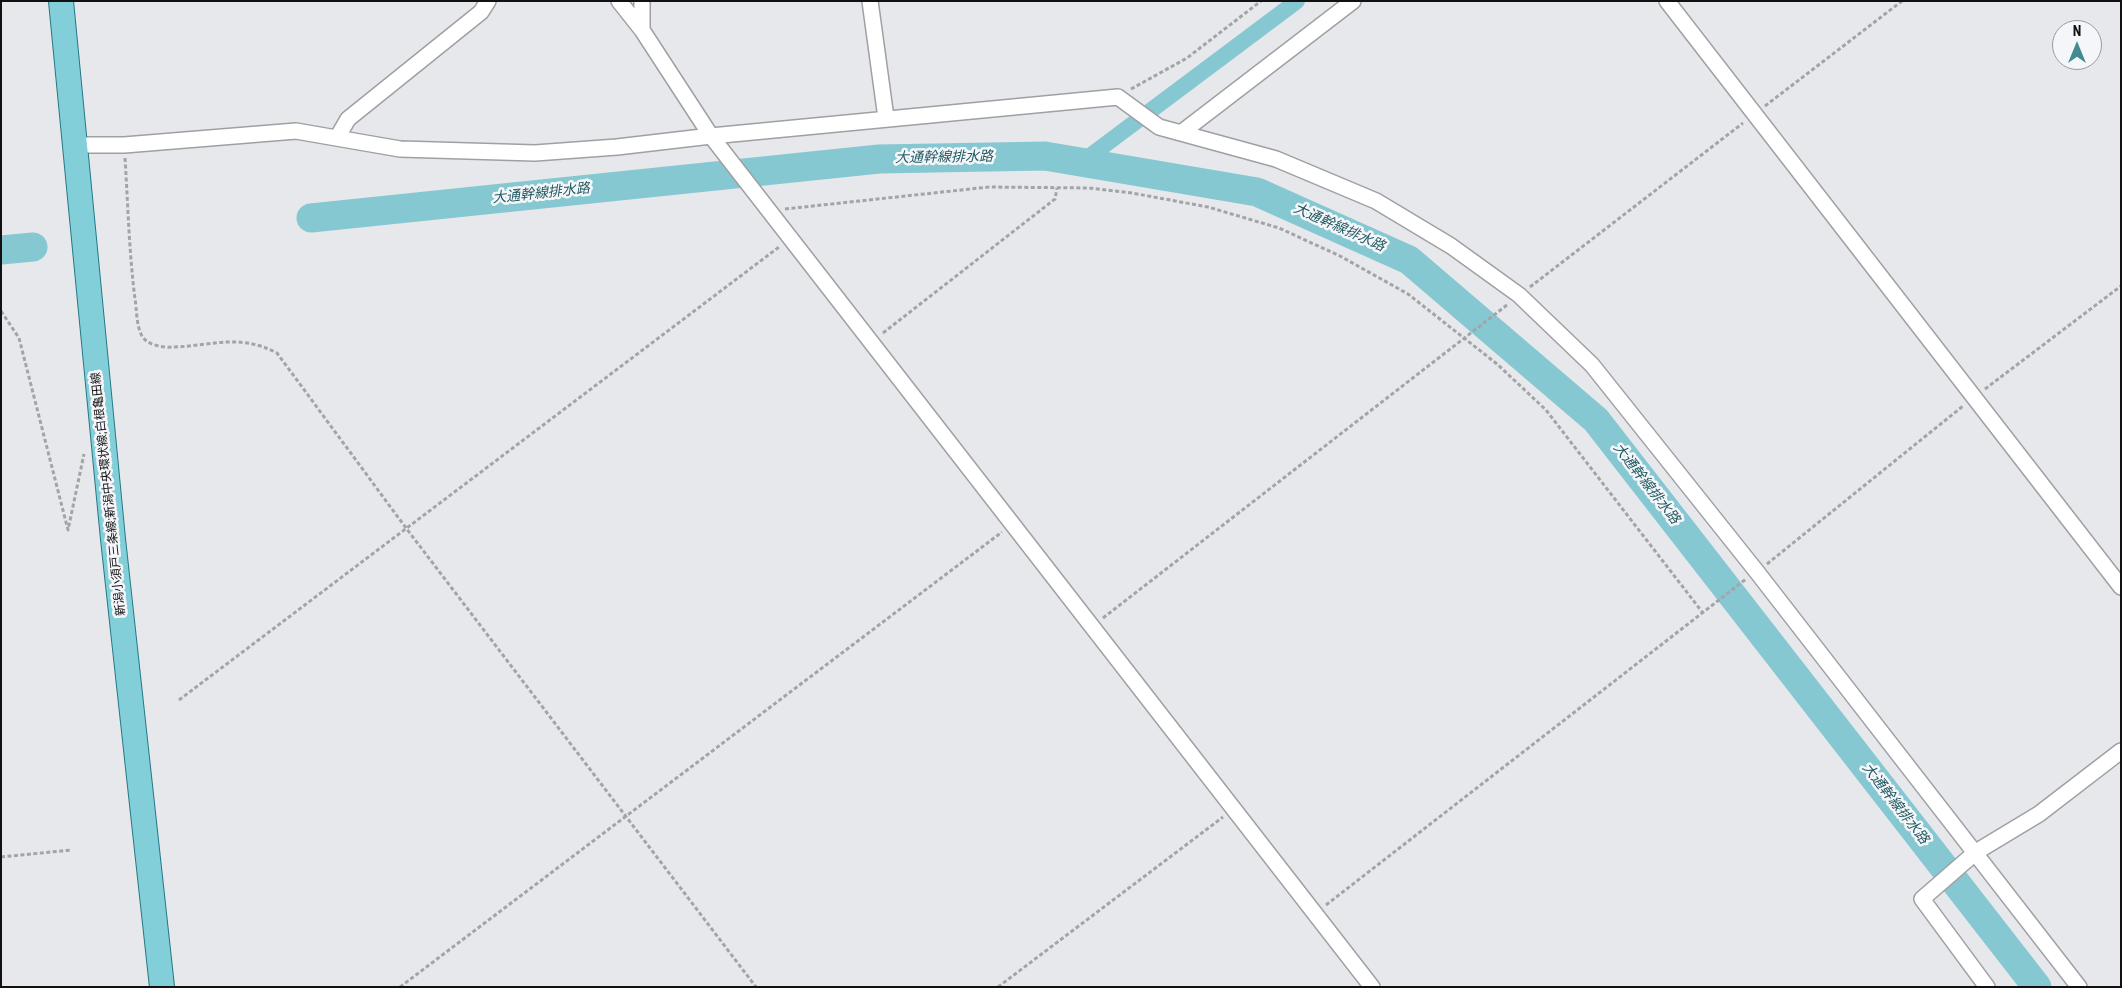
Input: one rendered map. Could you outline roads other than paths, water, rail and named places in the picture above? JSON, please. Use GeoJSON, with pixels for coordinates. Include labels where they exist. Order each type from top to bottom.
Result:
{"type":"FeatureCollection","features":[{"type":"Feature","properties":{"kind":"main road","name":"新潟小須戸三条線;新潟中央環状線;白根亀田線"},"geometry":{"type":"LineString","coordinates":[[61,1],[113,539],[162,987]]}},
{"type":"Feature","properties":{"kind":"street"},"geometry":{"type":"LineString","coordinates":[[337,138],[348,119],[480,12],[488,1]]}},
{"type":"Feature","properties":{"kind":"street"},"geometry":{"type":"LineString","coordinates":[[619,1],[642,30],[715,140],[1372,987]]}},
{"type":"Feature","properties":{"kind":"street"},"geometry":{"type":"LineString","coordinates":[[642,1],[642,30]]}},
{"type":"Feature","properties":{"kind":"street"},"geometry":{"type":"LineString","coordinates":[[870,1],[886,118]]}},
{"type":"Feature","properties":{"kind":"street"},"geometry":{"type":"LineString","coordinates":[[1181,134],[1353,1]]}},
{"type":"Feature","properties":{"kind":"street"},"geometry":{"type":"LineString","coordinates":[[1667,1],[2121,587]]}},
{"type":"Feature","properties":{"kind":"street"},"geometry":{"type":"LineString","coordinates":[[75,145],[124,145],[296,131],[400,149],[535,153],[715,140],[886,118],[1122,100],[1159,127],[1302,168],[1376,201],[1451,246],[1515,298],[1592,365],[1752,575],[1972,856],[2079,987]]}},
{"type":"Feature","properties":{"kind":"street"},"geometry":{"type":"LineString","coordinates":[[1987,987],[1922,898],[1972,856],[2039,814],[2121,751]]}},
{"type":"Feature","properties":{"kind":"waterway"},"geometry":{"type":"LineString","coordinates":[[1082,162],[1297,1]]}},
{"type":"Feature","properties":{"kind":"waterway","name":"大通幹線排水路"},"geometry":{"type":"LineString","coordinates":[[311,218],[879,159],[1045,156],[1257,192],[1409,260],[1596,420],[2037,987]]}},
{"type":"Feature","properties":{"kind":"waterway","name":"大通幹線排水路"},"geometry":{"type":"LineString","coordinates":[[1,250],[33,247]]}}]}
